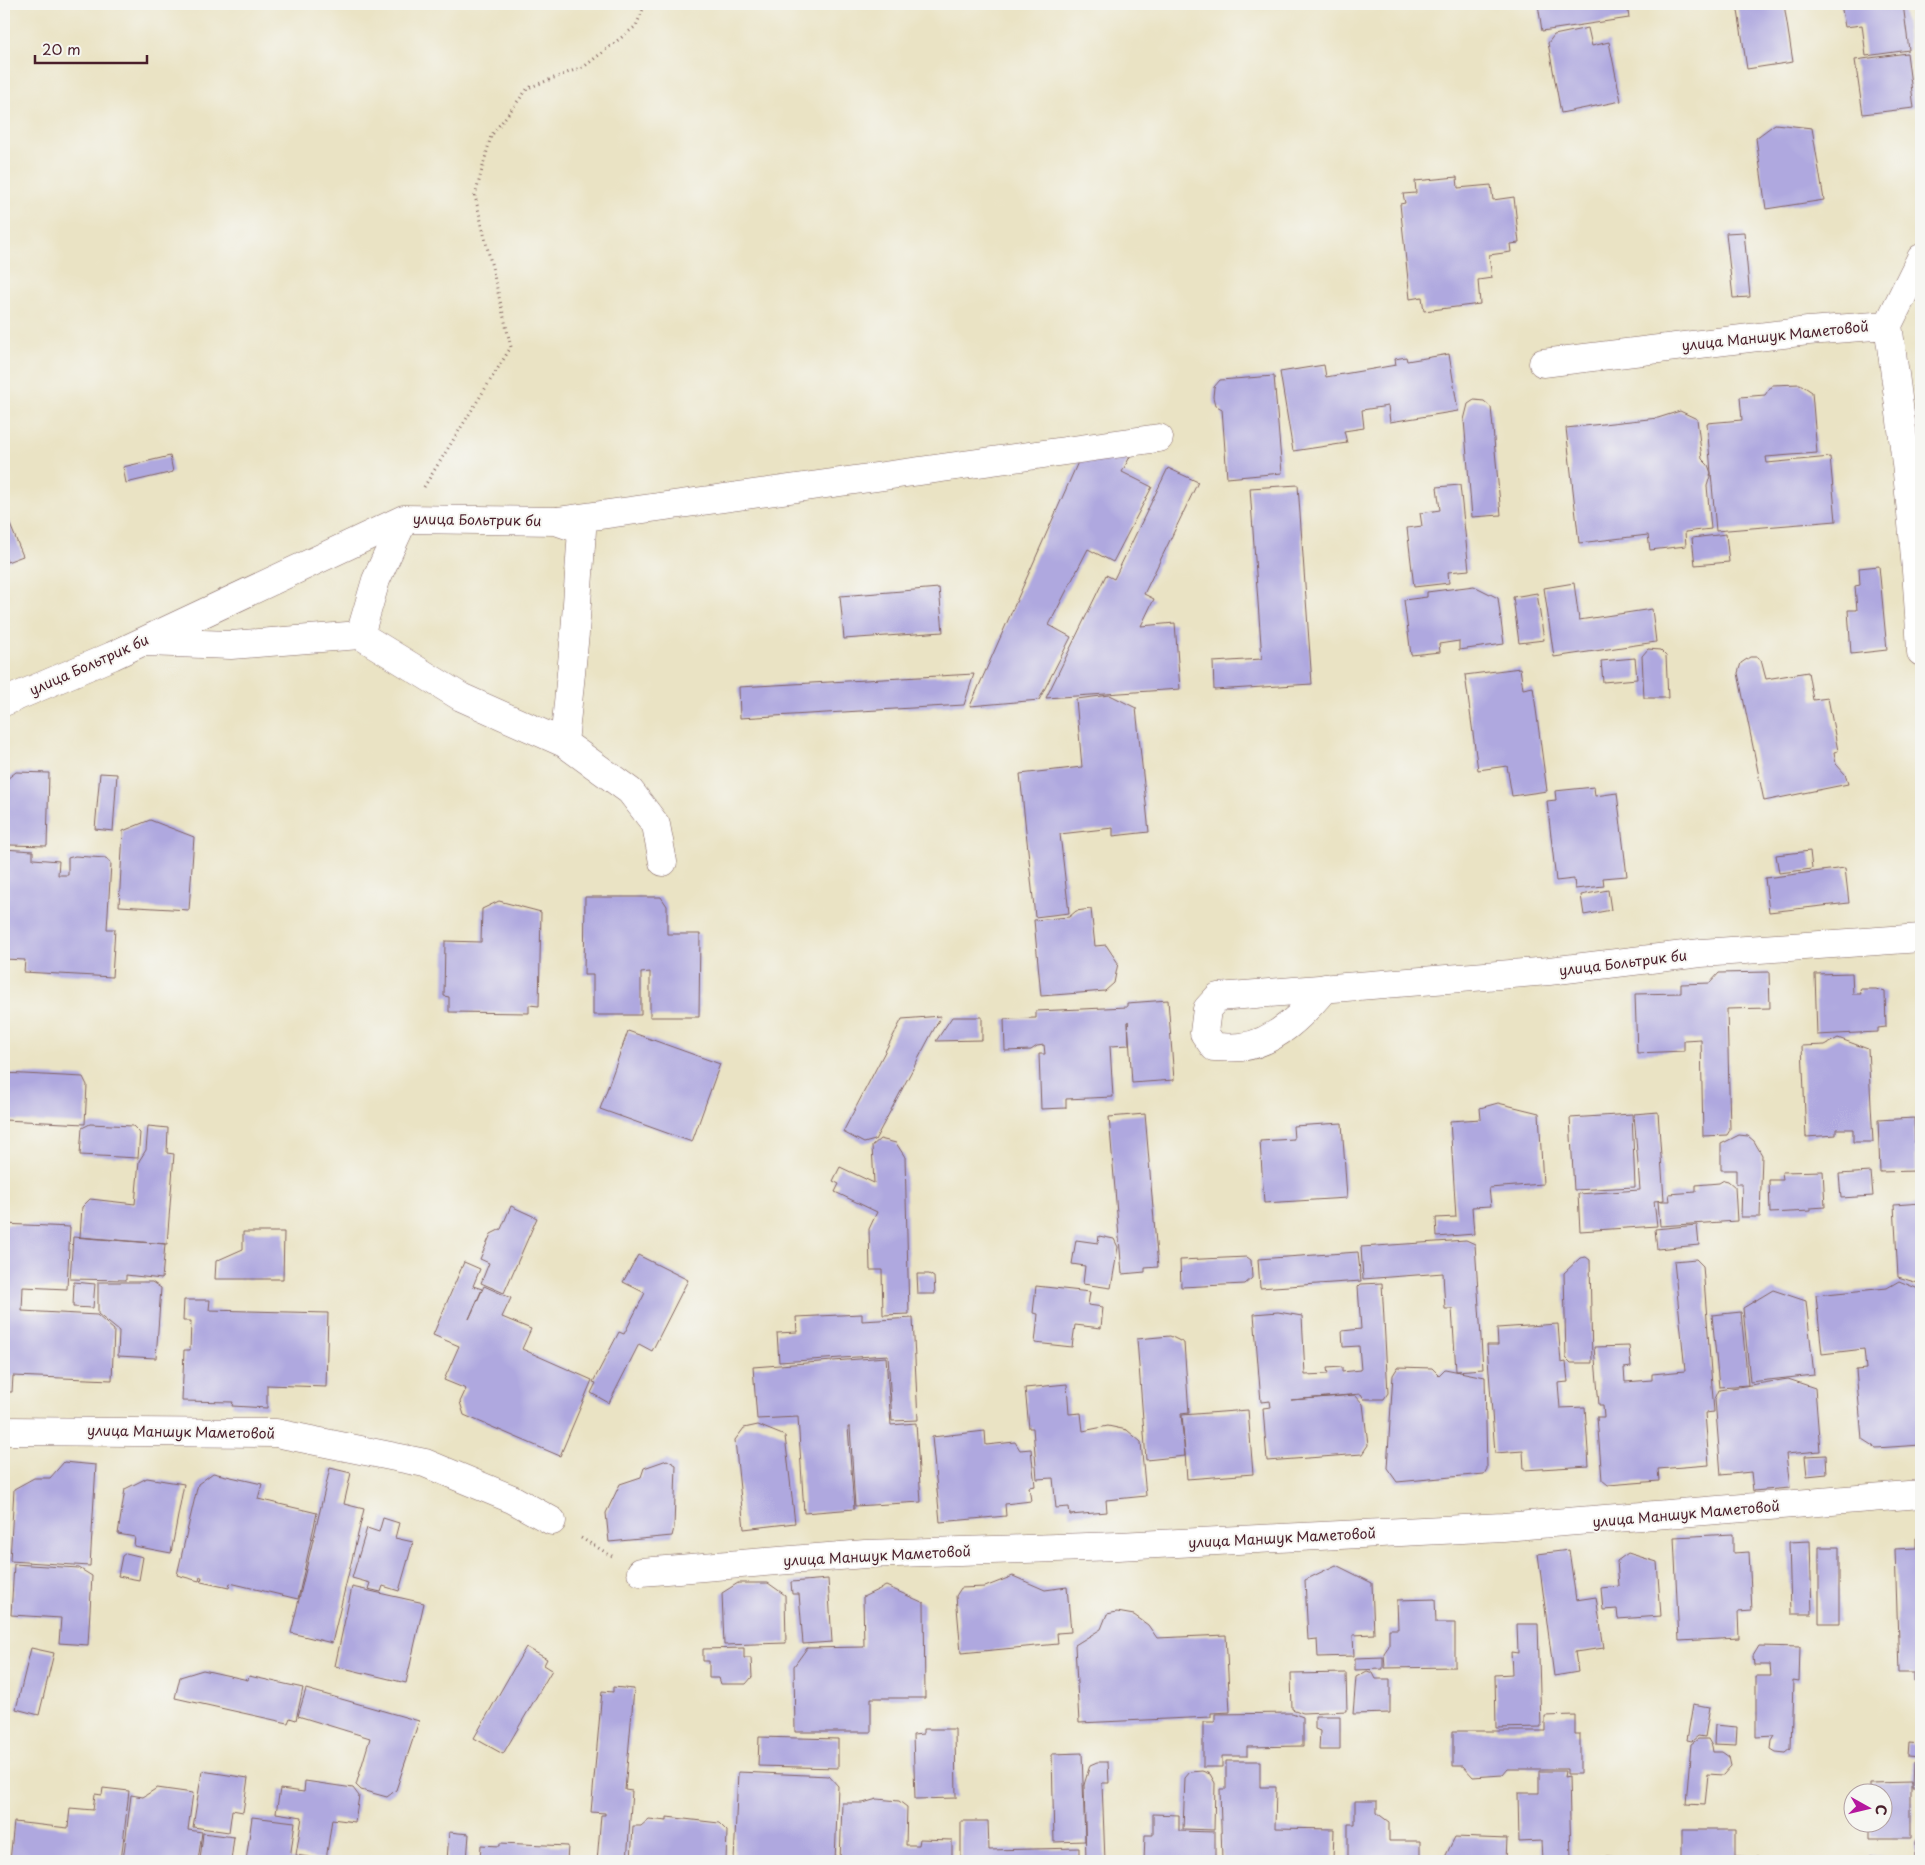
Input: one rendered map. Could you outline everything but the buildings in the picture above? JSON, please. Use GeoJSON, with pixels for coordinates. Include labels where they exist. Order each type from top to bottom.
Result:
{"type":"FeatureCollection","features":[{"type":"Feature","properties":{"kind":"street"},"geometry":{"type":"LineString","coordinates":[[1888,325],[1921,258]]}},
{"type":"Feature","properties":{"kind":"street","name":"улица Маншук Маметовой"},"geometry":{"type":"LineString","coordinates":[[1543,362],[1808,331],[1888,325],[1898,393],[1917,575],[1921,652]]}},
{"type":"Feature","properties":{"kind":"street"},"geometry":{"type":"LineString","coordinates":[[556,521],[1159,438]]}},
{"type":"Feature","properties":{"kind":"street","name":"улица Больтрик би"},"geometry":{"type":"LineString","coordinates":[[4,702],[140,642],[404,519],[556,521],[582,530],[575,633],[564,743]]}},
{"type":"Feature","properties":{"kind":"street"},"geometry":{"type":"LineString","coordinates":[[360,635],[376,580],[404,519]]}},
{"type":"Feature","properties":{"kind":"street"},"geometry":{"type":"LineString","coordinates":[[140,642],[231,645],[360,635],[461,697],[564,743],[630,791],[656,824],[663,862]]}},
{"type":"Feature","properties":{"kind":"street","name":"улица Больтрик би"},"geometry":{"type":"LineString","coordinates":[[1325,988],[1549,971],[1701,953],[1921,938]]}},
{"type":"Feature","properties":{"kind":"street","name":"улица Маншук Маметовой"},"geometry":{"type":"LineString","coordinates":[[4,1431],[276,1433],[426,1462],[512,1499],[552,1521]]}},
{"type":"Feature","properties":{"kind":"street","name":"улица Маншук Маметовой"},"geometry":{"type":"LineString","coordinates":[[641,1572],[865,1554],[1118,1546],[1503,1527],[1921,1494]]}},
{"type":"Feature","properties":{"kind":"path"},"geometry":{"type":"LineString","coordinates":[[404,519],[511,347],[475,196],[491,136],[528,88],[585,66],[636,26],[645,4]]}},
{"type":"Feature","properties":{"kind":"path"},"geometry":{"type":"LineString","coordinates":[[552,1521],[641,1572]]}}]}
